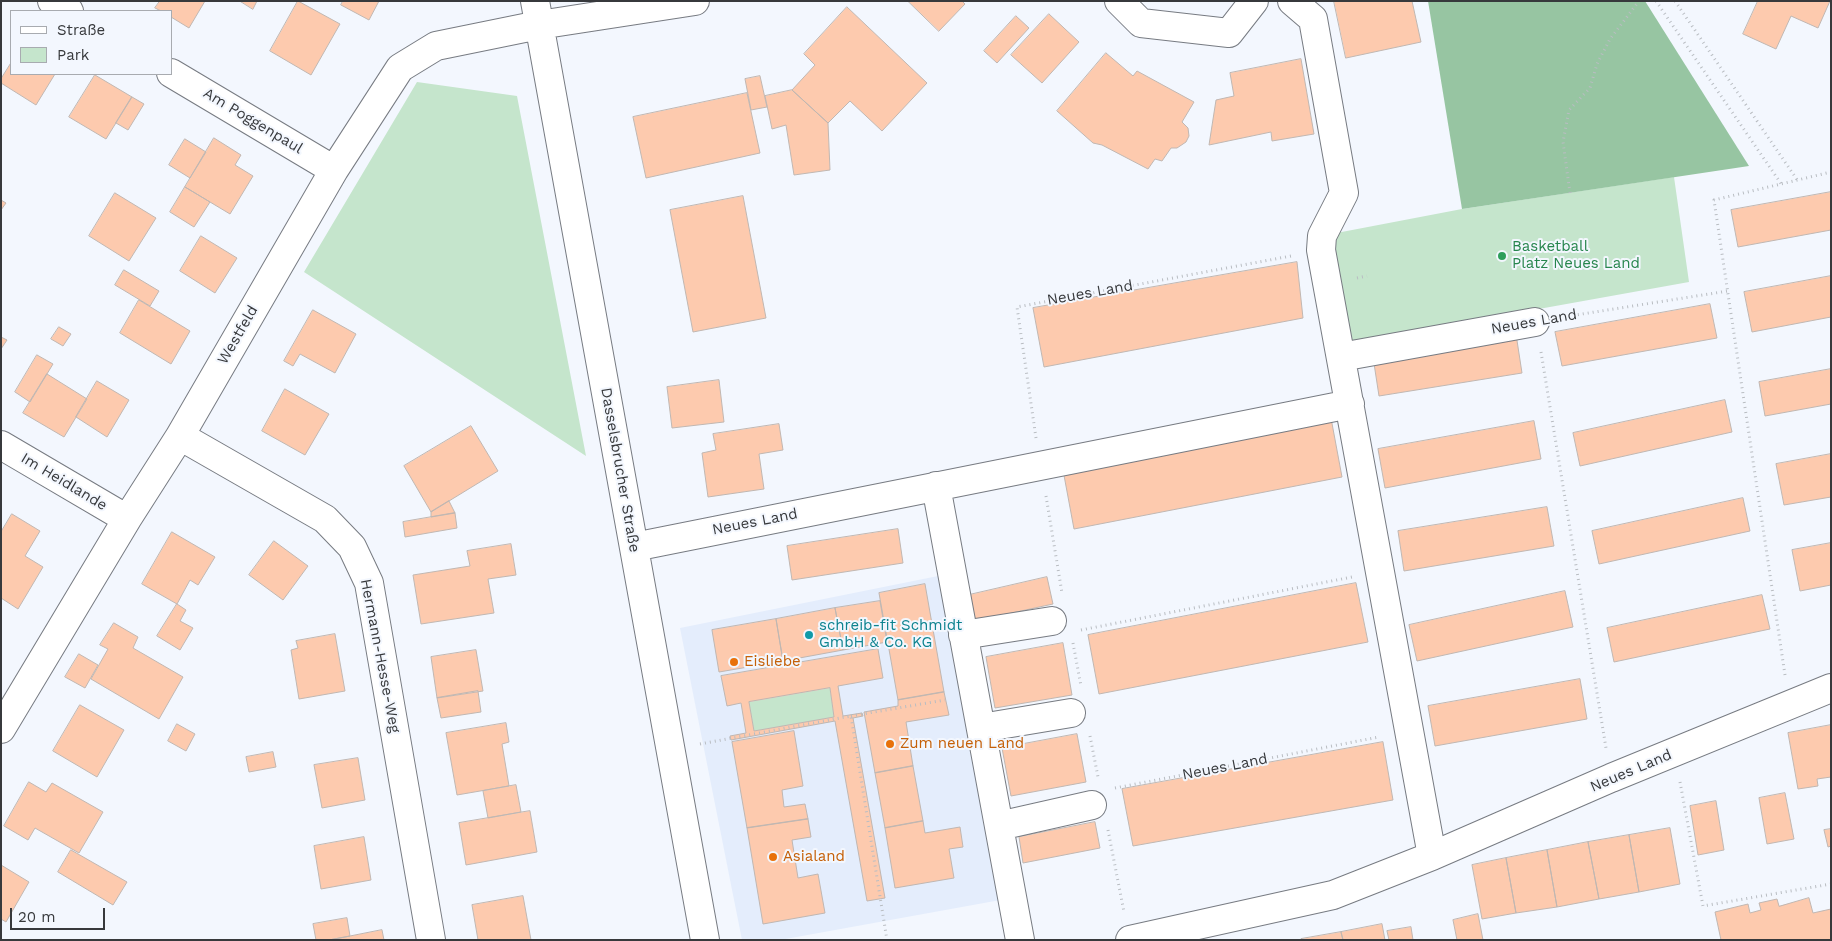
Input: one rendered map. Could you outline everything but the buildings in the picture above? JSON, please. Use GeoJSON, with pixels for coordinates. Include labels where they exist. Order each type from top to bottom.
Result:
{"type":"FeatureCollection","features":[{"type":"Feature","properties":{"kind":"street"},"geometry":{"type":"LineString","coordinates":[[52,1],[67,10]]}},
{"type":"Feature","properties":{"kind":"street","name":"Westfeld"},"geometry":{"type":"LineString","coordinates":[[1,729],[127,519],[180,436],[334,170],[400,68],[436,46],[537,13],[695,1]]}},
{"type":"Feature","properties":{"kind":"street"},"geometry":{"type":"LineString","coordinates":[[1119,1],[1141,23],[1229,33],[1254,1]]}},
{"type":"Feature","properties":{"kind":"street"},"geometry":{"type":"LineString","coordinates":[[1292,1],[1313,19],[1344,193],[1322,236],[1321,250],[1432,856]]}},
{"type":"Feature","properties":{"kind":"street","name":"Dasselsbrucher Straße"},"geometry":{"type":"LineString","coordinates":[[537,13],[705,940]]}},
{"type":"Feature","properties":{"kind":"street","name":"Am Poggenpaul"},"geometry":{"type":"LineString","coordinates":[[172,74],[334,170]]}},
{"type":"Feature","properties":{"kind":"street","name":"Neues Land"},"geometry":{"type":"LineString","coordinates":[[1342,357],[1535,322]]}},
{"type":"Feature","properties":{"kind":"street","name":"Neues Land"},"geometry":{"type":"LineString","coordinates":[[634,547],[1350,404]]}},
{"type":"Feature","properties":{"kind":"street","name":"Hermann-Hesse-Weg"},"geometry":{"type":"LineString","coordinates":[[180,436],[325,518],[352,547],[369,583],[431,940]]}},
{"type":"Feature","properties":{"kind":"street","name":"Im Heidlande"},"geometry":{"type":"LineString","coordinates":[[1,445],[127,519]]}},
{"type":"Feature","properties":{"kind":"street"},"geometry":{"type":"LineString","coordinates":[[936,486],[1020,940]]}},
{"type":"Feature","properties":{"kind":"street"},"geometry":{"type":"LineString","coordinates":[[963,635],[1058,610]]}},
{"type":"Feature","properties":{"kind":"street","name":"Neues Land"},"geometry":{"type":"LineString","coordinates":[[1128,930],[1333,896],[1432,856],[1611,778],[1831,688]]}},
{"type":"Feature","properties":{"kind":"street"},"geometry":{"type":"LineString","coordinates":[[981,728],[1080,710]]}},
{"type":"Feature","properties":{"kind":"street"},"geometry":{"type":"LineString","coordinates":[[999,826],[1100,792]]}},
{"type":"Feature","properties":{"kind":"path"},"geometry":{"type":"LineString","coordinates":[[1570,193],[1563,142],[1569,110],[1590,88],[1597,64],[1610,39],[1639,1]]}},
{"type":"Feature","properties":{"kind":"path"},"geometry":{"type":"LineString","coordinates":[[1656,1],[1782,185]]}},
{"type":"Feature","properties":{"kind":"path"},"geometry":{"type":"LineString","coordinates":[[1674,1],[1798,181]]}},
{"type":"Feature","properties":{"kind":"path"},"geometry":{"type":"LineString","coordinates":[[1790,705],[1714,200],[1831,172]]}},
{"type":"Feature","properties":{"kind":"path","name":"Neues Land"},"geometry":{"type":"LineString","coordinates":[[1058,610],[1040,465],[1016,307],[1321,250]]}},
{"type":"Feature","properties":{"kind":"path","name":"Neues Land"},"geometry":{"type":"LineString","coordinates":[[1535,322],[1728,291]]}},
{"type":"Feature","properties":{"kind":"path"},"geometry":{"type":"LineString","coordinates":[[1535,322],[1611,778]]}},
{"type":"Feature","properties":{"kind":"path"},"geometry":{"type":"LineString","coordinates":[[1080,630],[1379,571]]}},
{"type":"Feature","properties":{"kind":"path"},"geometry":{"type":"LineString","coordinates":[[1072,642],[1080,710],[1100,792]]}},
{"type":"Feature","properties":{"kind":"path"},"geometry":{"type":"LineString","coordinates":[[703,743],[940,701]]}},
{"type":"Feature","properties":{"kind":"path"},"geometry":{"type":"LineString","coordinates":[[851,716],[887,940]]}},
{"type":"Feature","properties":{"kind":"path","name":"Neues Land"},"geometry":{"type":"LineString","coordinates":[[1100,792],[1409,731]]}},
{"type":"Feature","properties":{"kind":"path"},"geometry":{"type":"LineString","coordinates":[[1674,752],[1704,906],[1831,884]]}},
{"type":"Feature","properties":{"kind":"path"},"geometry":{"type":"LineString","coordinates":[[1108,828],[1128,930]]}},
{"type":"Feature","properties":{"kind":"shaded area"},"geometry":{"type":"Polygon","coordinates":[[[943,575],[1006,899],[780,940],[742,940],[680,628],[943,575]]]}},
{"type":"Feature","properties":{"kind":"green space"},"geometry":{"type":"Polygon","coordinates":[[[1428,1],[1645,1],[1749,166],[1462,209],[1428,1]]]}},
{"type":"Feature","properties":{"kind":"green space"},"geometry":{"type":"Polygon","coordinates":[[[417,82],[517,96],[586,456],[304,272],[417,82]]]}},
{"type":"Feature","properties":{"kind":"green space"},"geometry":{"type":"Polygon","coordinates":[[[1674,177],[1689,282],[1347,345],[1326,235],[1462,209],[1674,177]]]}},
{"type":"Feature","properties":{"kind":"green space"},"geometry":{"type":"Polygon","coordinates":[[[830,688],[834,717],[754,731],[749,702],[830,688]]]}},
{"type":"Feature","properties":{"kind":"place","name":"Basketball Platz Neues Land"},"geometry":{"type":"Point","coordinates":[1502,256]}},
{"type":"Feature","properties":{"kind":"place","name":"schreib-fit Schmidt GmbH & Co. KG"},"geometry":{"type":"Point","coordinates":[809,635]}},
{"type":"Feature","properties":{"kind":"place","name":"Eisliebe"},"geometry":{"type":"Point","coordinates":[734,662]}},
{"type":"Feature","properties":{"kind":"place","name":"Zum neuen Land"},"geometry":{"type":"Point","coordinates":[890,744]}},
{"type":"Feature","properties":{"kind":"place","name":"Asialand"},"geometry":{"type":"Point","coordinates":[773,857]}}]}
